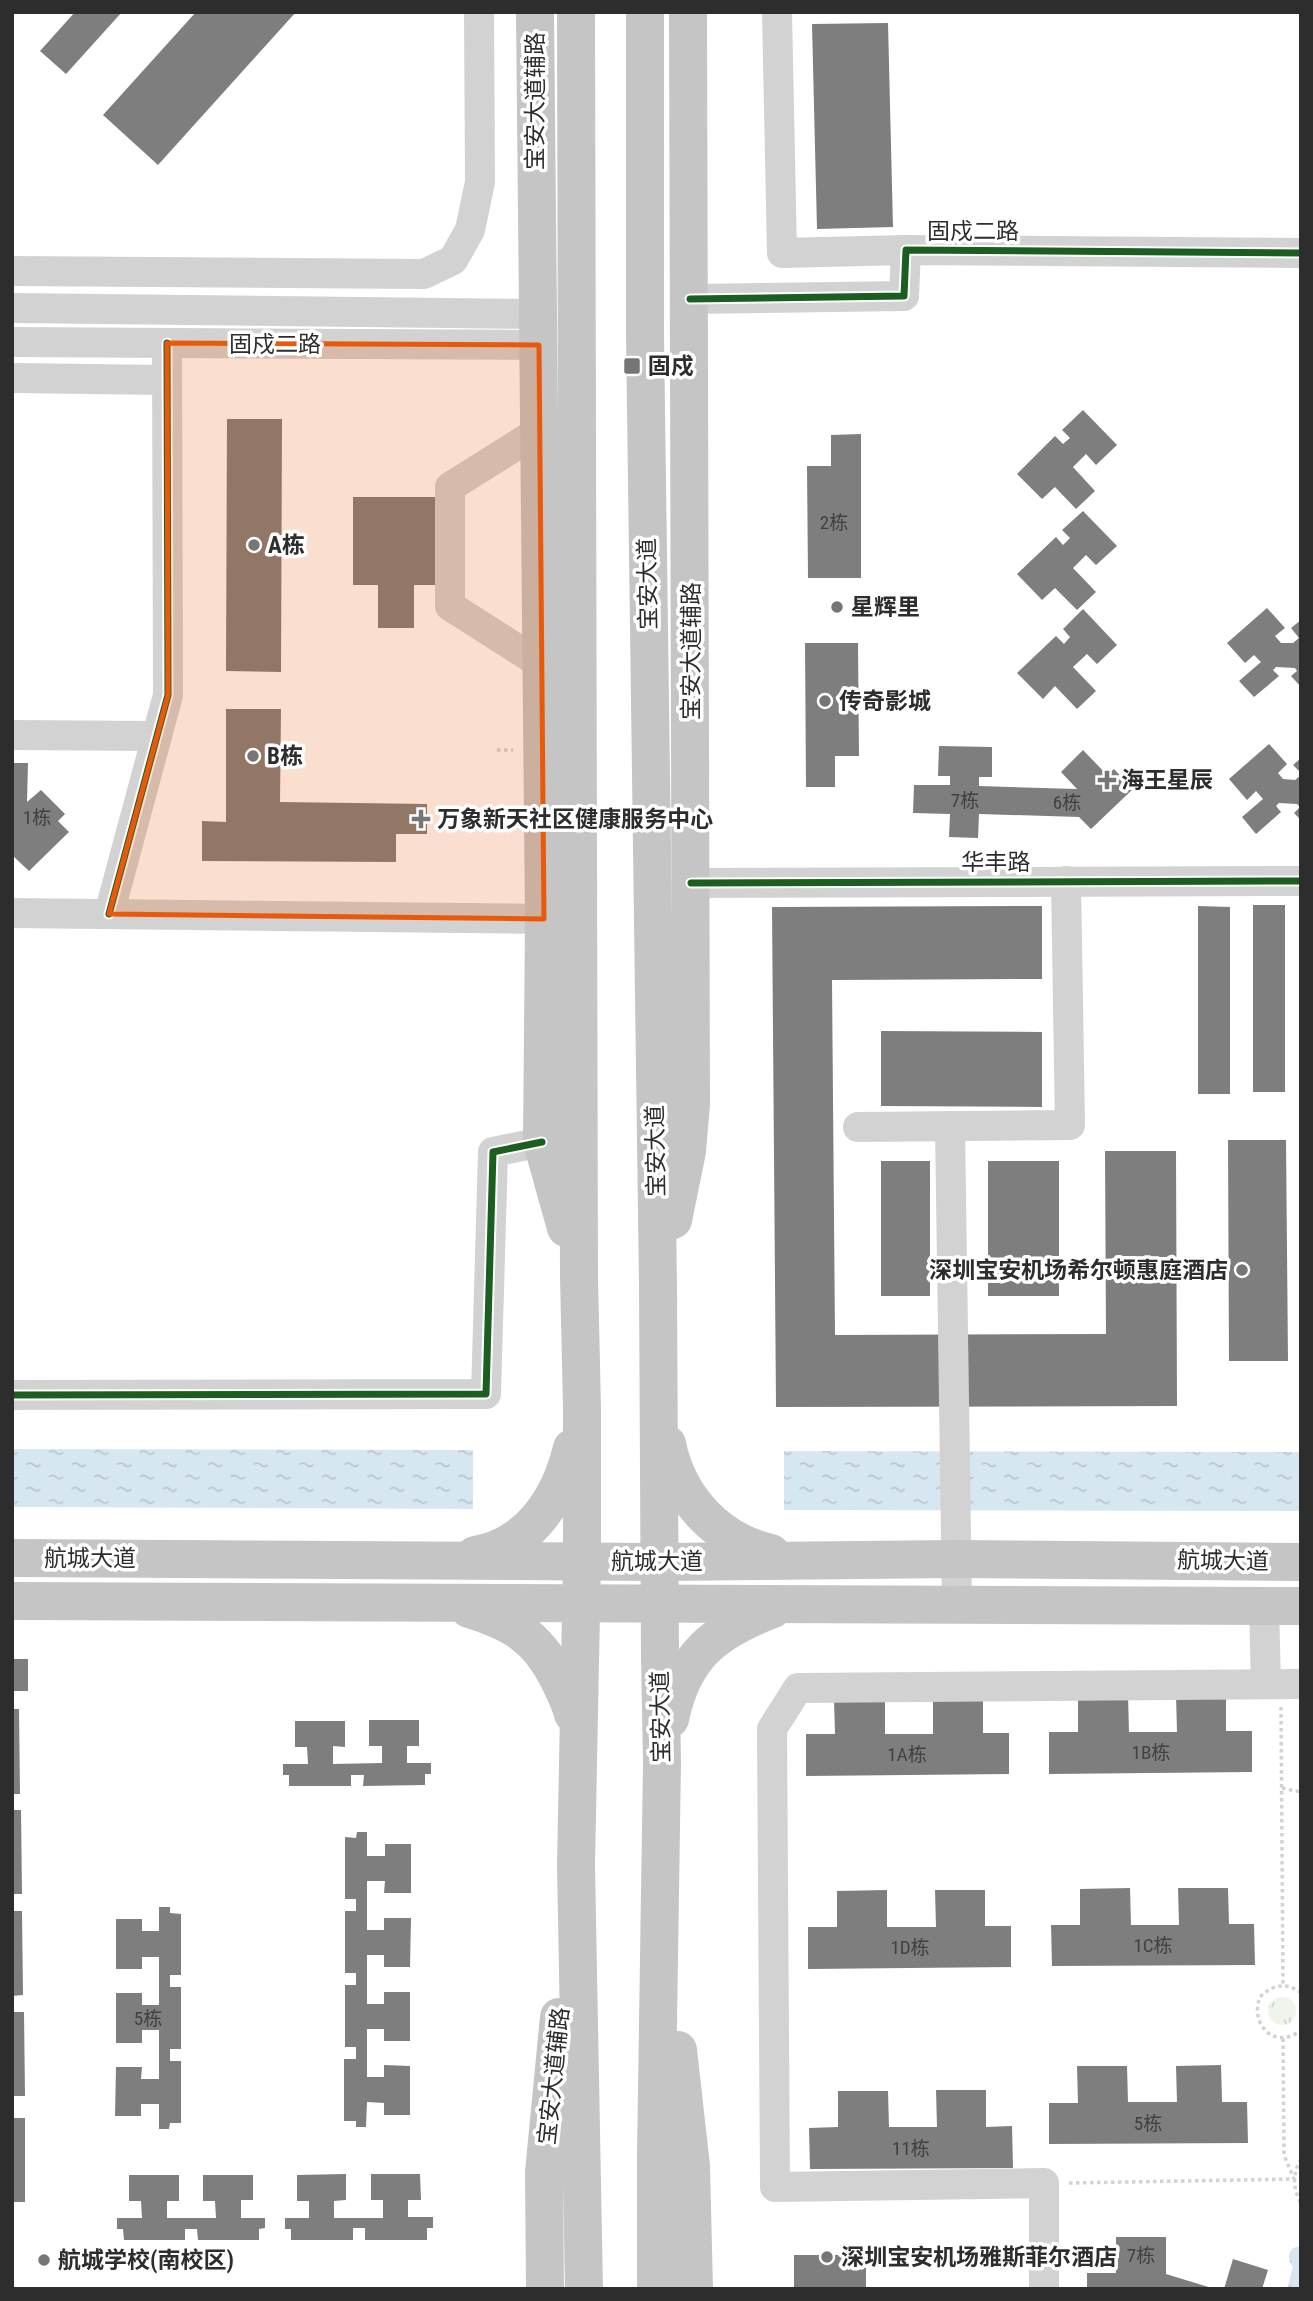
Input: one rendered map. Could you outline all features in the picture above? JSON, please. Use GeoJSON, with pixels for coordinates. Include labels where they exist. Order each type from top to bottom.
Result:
{"type":"FeatureCollection","features":[{"type":"Feature","properties":{"kind":"main road","name":"宝安大道辅路"},"geometry":{"type":"LineString","coordinates":[[535,12],[544,919],[542,1142],[579,1276]]}},
{"type":"Feature","properties":{"kind":"main road"},"geometry":{"type":"LineString","coordinates":[[535,117],[561,12]]}},
{"type":"Feature","properties":{"kind":"main road"},"geometry":{"type":"LineString","coordinates":[[576,12],[579,1276],[582,1409],[576,1865],[584,2289]]}},
{"type":"Feature","properties":{"kind":"main road","name":"宝安大道"},"geometry":{"type":"LineString","coordinates":[[645,12],[645,335],[662,1762],[656,2289]]}},
{"type":"Feature","properties":{"kind":"main road","name":"宝安大道辅路"},"geometry":{"type":"LineString","coordinates":[[658,1287],[687,1151],[691,1104],[688,12]]}},
{"type":"Feature","properties":{"kind":"main road"},"geometry":{"type":"LineString","coordinates":[[442,1560],[482,1554],[503,1546],[521,1536],[536,1522],[551,1503],[561,1483],[582,1409]]}},
{"type":"Feature","properties":{"kind":"main road"},"geometry":{"type":"LineString","coordinates":[[659,1409],[669,1455],[684,1490],[705,1519],[726,1535],[747,1546],[811,1559]]}},
{"type":"Feature","properties":{"kind":"main road","name":"航城大道"},"geometry":{"type":"LineString","coordinates":[[12,1558],[660,1562],[811,1559],[956,1543],[1301,1562]]}},
{"type":"Feature","properties":{"kind":"main road","name":"航城大道"},"geometry":{"type":"LineString","coordinates":[[12,1601],[1282,1606]]}},
{"type":"Feature","properties":{"kind":"main road"},"geometry":{"type":"LineString","coordinates":[[443,1601],[509,1623],[538,1645],[551,1665],[572,1710],[579,1749]]}},
{"type":"Feature","properties":{"kind":"main road"},"geometry":{"type":"LineString","coordinates":[[662,1762],[674,1704],[687,1671],[701,1651],[721,1632],[746,1619],[789,1604]]}},
{"type":"Feature","properties":{"kind":"main road","name":"宝安大道辅路"},"geometry":{"type":"LineString","coordinates":[[544,2289],[544,2172],[576,1865]]}},
{"type":"Feature","properties":{"kind":"main road"},"geometry":{"type":"LineString","coordinates":[[660,1894],[691,2166],[694,2289]]}},
{"type":"Feature","properties":{"kind":"street"},"geometry":{"type":"LineString","coordinates":[[12,271],[424,274],[453,260],[470,230],[480,182],[479,12]]}},
{"type":"Feature","properties":{"kind":"street"},"geometry":{"type":"LineString","coordinates":[[777,12],[782,253],[906,250]]}},
{"type":"Feature","properties":{"kind":"street","name":"固戍二路"},"geometry":{"type":"LineString","coordinates":[[690,299],[904,296],[906,250],[1301,253]]}},
{"type":"Feature","properties":{"kind":"street","name":"固戍二路"},"geometry":{"type":"LineString","coordinates":[[12,308],[538,330]]}},
{"type":"Feature","properties":{"kind":"street","name":"固戍二路"},"geometry":{"type":"LineString","coordinates":[[12,342],[167,343],[538,330]]}},
{"type":"Feature","properties":{"kind":"street"},"geometry":{"type":"LineString","coordinates":[[109,914],[168,695],[167,343]]}},
{"type":"Feature","properties":{"kind":"street"},"geometry":{"type":"LineString","coordinates":[[12,379],[167,380]]}},
{"type":"Feature","properties":{"kind":"street"},"geometry":{"type":"LineString","coordinates":[[539,431],[450,487],[450,606],[541,664]]}},
{"type":"Feature","properties":{"kind":"street"},"geometry":{"type":"LineString","coordinates":[[12,735],[157,736]]}},
{"type":"Feature","properties":{"kind":"street"},"geometry":{"type":"LineString","coordinates":[[858,1127],[1070,1125],[1066,881]]}},
{"type":"Feature","properties":{"kind":"street","name":"华丰路"},"geometry":{"type":"LineString","coordinates":[[691,883],[1301,881]]}},
{"type":"Feature","properties":{"kind":"street"},"geometry":{"type":"LineString","coordinates":[[12,913],[544,919]]}},
{"type":"Feature","properties":{"kind":"street"},"geometry":{"type":"LineString","coordinates":[[950,1126],[957,1605]]}},
{"type":"Feature","properties":{"kind":"street"},"geometry":{"type":"LineString","coordinates":[[12,1395],[486,1394],[493,1152],[542,1142]]}},
{"type":"Feature","properties":{"kind":"street"},"geometry":{"type":"LineString","coordinates":[[1044,2289],[1044,2195],[775,2187],[772,1729],[799,1688],[1283,1684],[1282,1606]]}},
{"type":"Feature","properties":{"kind":"path"},"geometry":{"type":"LineString","coordinates":[[497,750],[518,750]]}},
{"type":"Feature","properties":{"kind":"path"},"geometry":{"type":"LineString","coordinates":[[1283,1684],[1283,1985]]}},
{"type":"Feature","properties":{"kind":"path"},"geometry":{"type":"LineString","coordinates":[[1282,1788],[1301,1792]]}},
{"type":"Feature","properties":{"kind":"path"},"geometry":{"type":"LineString","coordinates":[[1301,1993],[1292,1987],[1275,1986],[1261,1997],[1257,2014],[1259,2023],[1272,2035],[1289,2037],[1301,2030]]}},
{"type":"Feature","properties":{"kind":"path"},"geometry":{"type":"LineString","coordinates":[[1283,2037],[1284,2155],[1301,2203]]}},
{"type":"Feature","properties":{"kind":"path"},"geometry":{"type":"LineString","coordinates":[[1294,2179],[1301,2159]]}},
{"type":"Feature","properties":{"kind":"path"},"geometry":{"type":"LineString","coordinates":[[1044,2195],[1294,2179]]}},
{"type":"Feature","properties":{"kind":"highlighted area"},"geometry":{"type":"Polygon","coordinates":[[[167,343],[539,345],[544,919],[109,914],[168,695],[167,343]]]}},
{"type":"Feature","properties":{"kind":"green space"},"geometry":{"type":"Polygon","coordinates":[[[1282,1997],[1292,2001],[1296,2011],[1292,2021],[1282,2025],[1272,2021],[1268,2011],[1272,2001],[1282,1997]]]}},
{"type":"Feature","properties":{"kind":"water"},"geometry":{"type":"Polygon","coordinates":[[[12,1449],[473,1450],[473,1509],[12,1507],[12,1449]]]}},
{"type":"Feature","properties":{"kind":"water"},"geometry":{"type":"Polygon","coordinates":[[[784,1451],[1301,1452],[1301,1511],[784,1510],[784,1451]]]}},
{"type":"Feature","properties":{"kind":"water"},"geometry":{"type":"Polygon","coordinates":[[[1301,2246],[1301,2289],[1287,2289],[1293,2267],[1289,2255],[1293,2248],[1301,2246]]]}},
{"type":"Feature","properties":{"kind":"building"},"geometry":{"type":"Polygon","coordinates":[[[75,12],[122,12],[66,74],[40,51],[75,12]]]}},
{"type":"Feature","properties":{"kind":"building"},"geometry":{"type":"Polygon","coordinates":[[[196,12],[296,12],[158,165],[103,115],[196,12]]]}},
{"type":"Feature","properties":{"kind":"building"},"geometry":{"type":"Polygon","coordinates":[[[888,23],[893,227],[817,229],[812,24],[888,23]]]}},
{"type":"Feature","properties":{"kind":"building"},"geometry":{"type":"Polygon","coordinates":[[[1083,410],[1117,445],[1096,465],[1086,454],[1073,467],[1095,491],[1076,509],[1055,487],[1042,499],[1017,474],[1055,436],[1063,444],[1070,438],[1062,430],[1083,410]]]}},
{"type":"Feature","properties":{"kind":"building","name":"A栋"},"geometry":{"type":"Polygon","coordinates":[[[227,419],[282,419],[281,672],[226,671],[227,419]]]}},
{"type":"Feature","properties":{"kind":"building"},"geometry":{"type":"Polygon","coordinates":[[[861,434],[861,578],[808,578],[807,466],[831,466],[831,435],[861,434]]]}},
{"type":"Feature","properties":{"kind":"building"},"geometry":{"type":"Polygon","coordinates":[[[353,497],[438,497],[438,585],[414,585],[414,628],[378,628],[378,585],[353,585],[353,497]]]}},
{"type":"Feature","properties":{"kind":"building"},"geometry":{"type":"Polygon","coordinates":[[[1083,511],[1117,546],[1096,565],[1086,555],[1073,568],[1096,592],[1077,610],[1055,588],[1042,600],[1017,574],[1056,537],[1063,545],[1070,538],[1062,530],[1083,511]]]}},
{"type":"Feature","properties":{"kind":"building"},"geometry":{"type":"Polygon","coordinates":[[[1267,608],[1285,628],[1275,636],[1281,643],[1293,643],[1299,638],[1291,628],[1301,620],[1301,687],[1291,676],[1297,671],[1295,668],[1276,667],[1273,670],[1279,676],[1254,697],[1239,681],[1261,662],[1254,655],[1245,663],[1227,643],[1267,608]]]}},
{"type":"Feature","properties":{"kind":"building"},"geometry":{"type":"Polygon","coordinates":[[[1083,609],[1117,645],[1097,664],[1087,654],[1073,667],[1096,691],[1077,709],[1055,686],[1043,699],[1017,673],[1056,636],[1064,644],[1070,637],[1063,629],[1083,609]]]}},
{"type":"Feature","properties":{"kind":"building"},"geometry":{"type":"Polygon","coordinates":[[[805,643],[858,643],[859,756],[835,756],[835,787],[806,787],[805,643]]]}},
{"type":"Feature","properties":{"kind":"building","name":"B栋"},"geometry":{"type":"Polygon","coordinates":[[[226,709],[281,709],[280,802],[427,804],[427,834],[396,834],[396,862],[202,861],[202,821],[226,822],[226,709]]]}},
{"type":"Feature","properties":{"kind":"building"},"geometry":{"type":"Polygon","coordinates":[[[1269,744],[1287,764],[1278,773],[1283,779],[1295,780],[1301,775],[1301,820],[1294,813],[1300,807],[1297,804],[1279,803],[1276,806],[1281,812],[1256,834],[1242,817],[1263,799],[1256,791],[1247,800],[1229,779],[1269,744]]]}},
{"type":"Feature","properties":{"kind":"building"},"geometry":{"type":"Polygon","coordinates":[[[939,746],[992,747],[992,777],[979,777],[979,786],[1077,789],[1061,772],[1083,750],[1107,775],[1114,769],[1133,789],[1091,829],[1079,817],[979,814],[978,838],[949,837],[950,814],[913,813],[914,785],[950,785],[950,776],[938,776],[939,746]]]}},
{"type":"Feature","properties":{"kind":"building"},"geometry":{"type":"Polygon","coordinates":[[[1301,758],[1301,773],[1293,765],[1301,758]]]}},
{"type":"Feature","properties":{"kind":"building"},"geometry":{"type":"Polygon","coordinates":[[[12,763],[28,763],[27,802],[41,790],[65,814],[58,821],[69,832],[29,871],[12,855],[12,763]]]}},
{"type":"Feature","properties":{"kind":"building"},"geometry":{"type":"Polygon","coordinates":[[[1253,905],[1285,905],[1285,1092],[1253,1092],[1253,905]]]}},
{"type":"Feature","properties":{"kind":"building"},"geometry":{"type":"Polygon","coordinates":[[[1042,906],[1042,979],[832,980],[835,1335],[1106,1334],[1105,1151],[1176,1151],[1177,1406],[776,1407],[772,907],[1042,906]]]}},
{"type":"Feature","properties":{"kind":"building"},"geometry":{"type":"Polygon","coordinates":[[[1198,906],[1230,907],[1230,1094],[1198,1094],[1198,906]]]}},
{"type":"Feature","properties":{"kind":"building"},"geometry":{"type":"Polygon","coordinates":[[[881,1031],[1042,1032],[1042,1107],[881,1106],[881,1031]]]}},
{"type":"Feature","properties":{"kind":"building"},"geometry":{"type":"Polygon","coordinates":[[[1228,1140],[1286,1140],[1288,1361],[1229,1361],[1228,1140]]]}},
{"type":"Feature","properties":{"kind":"building"},"geometry":{"type":"Polygon","coordinates":[[[881,1161],[930,1161],[930,1296],[881,1296],[881,1161]]]}},
{"type":"Feature","properties":{"kind":"building"},"geometry":{"type":"Polygon","coordinates":[[[988,1161],[1059,1161],[1059,1296],[988,1296],[988,1161]]]}},
{"type":"Feature","properties":{"kind":"building"},"geometry":{"type":"Polygon","coordinates":[[[12,1659],[28,1659],[28,1691],[12,1691],[12,1659]]]}},
{"type":"Feature","properties":{"kind":"building"},"geometry":{"type":"Polygon","coordinates":[[[1128,1695],[1129,1732],[1177,1732],[1176,1695],[1226,1695],[1226,1731],[1252,1731],[1252,1772],[1049,1774],[1049,1732],[1078,1732],[1078,1696],[1128,1695]]]}},
{"type":"Feature","properties":{"kind":"building"},"geometry":{"type":"Polygon","coordinates":[[[885,1697],[885,1734],[933,1734],[933,1697],[983,1697],[983,1733],[1009,1733],[1009,1774],[806,1776],[806,1734],[835,1734],[834,1698],[885,1697]]]}},
{"type":"Feature","properties":{"kind":"building"},"geometry":{"type":"Polygon","coordinates":[[[12,1709],[19,1709],[20,1794],[12,1794],[12,1709]]]}},
{"type":"Feature","properties":{"kind":"building"},"geometry":{"type":"Polygon","coordinates":[[[369,1720],[419,1720],[419,1746],[407,1746],[407,1763],[431,1763],[431,1774],[425,1774],[425,1785],[363,1786],[364,1775],[351,1775],[351,1786],[289,1786],[289,1775],[283,1775],[283,1764],[308,1764],[307,1747],[295,1747],[295,1721],[345,1721],[345,1747],[333,1746],[333,1764],[382,1763],[382,1746],[369,1746],[369,1720]]]}},
{"type":"Feature","properties":{"kind":"building"},"geometry":{"type":"Polygon","coordinates":[[[12,1810],[21,1810],[22,1894],[12,1894],[12,1810]]]}},
{"type":"Feature","properties":{"kind":"building"},"geometry":{"type":"Polygon","coordinates":[[[357,1832],[367,1832],[367,1856],[385,1856],[385,1844],[411,1844],[411,1893],[384,1893],[385,1881],[367,1881],[367,1930],[384,1930],[384,1918],[411,1918],[410,1967],[384,1967],[384,1955],[367,1955],[367,2004],[384,2004],[384,1992],[410,1992],[410,2041],[384,2041],[384,2029],[367,2029],[367,2077],[384,2077],[384,2065],[410,2066],[410,2115],[384,2115],[384,2103],[367,2102],[366,2127],[356,2127],[356,2121],[344,2121],[344,2059],[356,2059],[356,2047],[345,2047],[345,1985],[356,1985],[356,1973],[345,1973],[345,1911],[356,1911],[356,1899],[345,1899],[345,1837],[356,1838],[357,1832]]]}},
{"type":"Feature","properties":{"kind":"building"},"geometry":{"type":"Polygon","coordinates":[[[1130,1888],[1131,1925],[1179,1925],[1178,1888],[1228,1888],[1229,1924],[1254,1924],[1255,1965],[1052,1966],[1051,1925],[1080,1925],[1080,1889],[1130,1888]]]}},
{"type":"Feature","properties":{"kind":"building"},"geometry":{"type":"Polygon","coordinates":[[[887,1890],[887,1927],[936,1927],[935,1890],[985,1890],[985,1926],[1011,1926],[1011,1967],[808,1969],[808,1927],[837,1927],[837,1891],[887,1890]]]}},
{"type":"Feature","properties":{"kind":"building"},"geometry":{"type":"Polygon","coordinates":[[[159,1907],[170,1907],[170,1913],[181,1914],[181,1975],[170,1975],[170,1987],[181,1987],[181,2049],[170,2049],[170,2061],[181,2061],[181,2123],[170,2123],[169,2129],[159,2129],[159,2104],[141,2104],[141,2116],[115,2116],[116,2067],[142,2067],[141,2079],[159,2079],[159,2030],[142,2030],[142,2043],[116,2043],[116,1993],[142,1993],[142,2005],[159,2005],[159,1957],[142,1957],[142,1969],[116,1969],[116,1919],[142,1919],[142,1931],[159,1931],[159,1907]]]}},
{"type":"Feature","properties":{"kind":"building"},"geometry":{"type":"Polygon","coordinates":[[[12,1911],[22,1911],[23,1995],[12,1996],[12,1911]]]}},
{"type":"Feature","properties":{"kind":"building"},"geometry":{"type":"Polygon","coordinates":[[[12,2012],[24,2012],[25,2096],[12,2096],[12,2012]]]}},
{"type":"Feature","properties":{"kind":"building"},"geometry":{"type":"Polygon","coordinates":[[[1221,2065],[1222,2102],[1247,2102],[1248,2143],[1049,2144],[1049,2103],[1078,2103],[1077,2066],[1127,2066],[1128,2102],[1177,2102],[1176,2066],[1221,2065]]]}},
{"type":"Feature","properties":{"kind":"building"},"geometry":{"type":"Polygon","coordinates":[[[936,2090],[986,2090],[986,2127],[1012,2126],[1013,2168],[810,2169],[809,2128],[838,2127],[838,2091],[888,2091],[889,2127],[937,2127],[936,2090]]]}},
{"type":"Feature","properties":{"kind":"building"},"geometry":{"type":"Polygon","coordinates":[[[12,2118],[25,2118],[25,2202],[12,2202],[12,2118]]]}},
{"type":"Feature","properties":{"kind":"building"},"geometry":{"type":"Polygon","coordinates":[[[346,2174],[346,2200],[334,2201],[334,2218],[383,2218],[383,2200],[371,2200],[371,2174],[420,2174],[421,2200],[408,2200],[408,2217],[433,2217],[433,2228],[427,2228],[427,2240],[365,2240],[365,2228],[353,2228],[353,2240],[291,2240],[291,2229],[285,2229],[285,2218],[309,2218],[309,2201],[297,2201],[297,2175],[346,2174]]]}},
{"type":"Feature","properties":{"kind":"building"},"geometry":{"type":"Polygon","coordinates":[[[129,2175],[179,2175],[179,2201],[167,2201],[167,2218],[216,2218],[215,2201],[203,2201],[203,2175],[253,2175],[253,2200],[241,2200],[241,2218],[265,2218],[265,2228],[259,2229],[259,2240],[198,2240],[197,2229],[185,2229],[185,2240],[124,2240],[123,2229],[117,2229],[117,2218],[142,2218],[141,2201],[129,2201],[129,2175]]]}},
{"type":"Feature","properties":{"kind":"building"},"geometry":{"type":"Polygon","coordinates":[[[1116,2237],[1166,2237],[1166,2274],[1215,2289],[1087,2289],[1087,2273],[1116,2273],[1116,2237]]]}},
{"type":"Feature","properties":{"kind":"building"},"geometry":{"type":"Polygon","coordinates":[[[794,2255],[866,2255],[866,2289],[794,2289],[794,2255]]]}},
{"type":"Feature","properties":{"kind":"building"},"geometry":{"type":"Polygon","coordinates":[[[1233,2259],[1268,2270],[1262,2289],[1224,2289],[1233,2259]]]}},
{"type":"Feature","properties":{"kind":"cycle path"},"geometry":{"type":"LineString","coordinates":[[690,299],[904,296],[906,250],[1301,253]]}},
{"type":"Feature","properties":{"kind":"cycle path"},"geometry":{"type":"LineString","coordinates":[[109,914],[168,695],[167,343]]}},
{"type":"Feature","properties":{"kind":"cycle path"},"geometry":{"type":"LineString","coordinates":[[691,883],[1301,881]]}},
{"type":"Feature","properties":{"kind":"cycle path"},"geometry":{"type":"LineString","coordinates":[[12,1395],[486,1394],[493,1152],[542,1142]]}},
{"type":"Feature","properties":{"kind":"place","name":"固戍"},"geometry":{"type":"Point","coordinates":[632,366]}},
{"type":"Feature","properties":{"kind":"place","name":"A栋"},"geometry":{"type":"Point","coordinates":[254,545]}},
{"type":"Feature","properties":{"kind":"place","name":"星辉里"},"geometry":{"type":"Point","coordinates":[837,607]}},
{"type":"Feature","properties":{"kind":"place","name":"传奇影城"},"geometry":{"type":"Point","coordinates":[825,701]}},
{"type":"Feature","properties":{"kind":"place","name":"B栋"},"geometry":{"type":"Point","coordinates":[253,756]}},
{"type":"Feature","properties":{"kind":"place","name":"海王星辰"},"geometry":{"type":"Point","coordinates":[1107,780]}},
{"type":"Feature","properties":{"kind":"place","name":"万象新天社区健康服务中心"},"geometry":{"type":"Point","coordinates":[421,819]}},
{"type":"Feature","properties":{"kind":"place","name":"深圳宝安机场希尔顿惠庭酒店"},"geometry":{"type":"Point","coordinates":[1242,1270]}},
{"type":"Feature","properties":{"kind":"place","name":"深圳宝安机场雅斯菲尔酒店"},"geometry":{"type":"Point","coordinates":[827,2257]}},
{"type":"Feature","properties":{"kind":"place","name":"航城学校(南校区)"},"geometry":{"type":"Point","coordinates":[44,2260]}}]}
